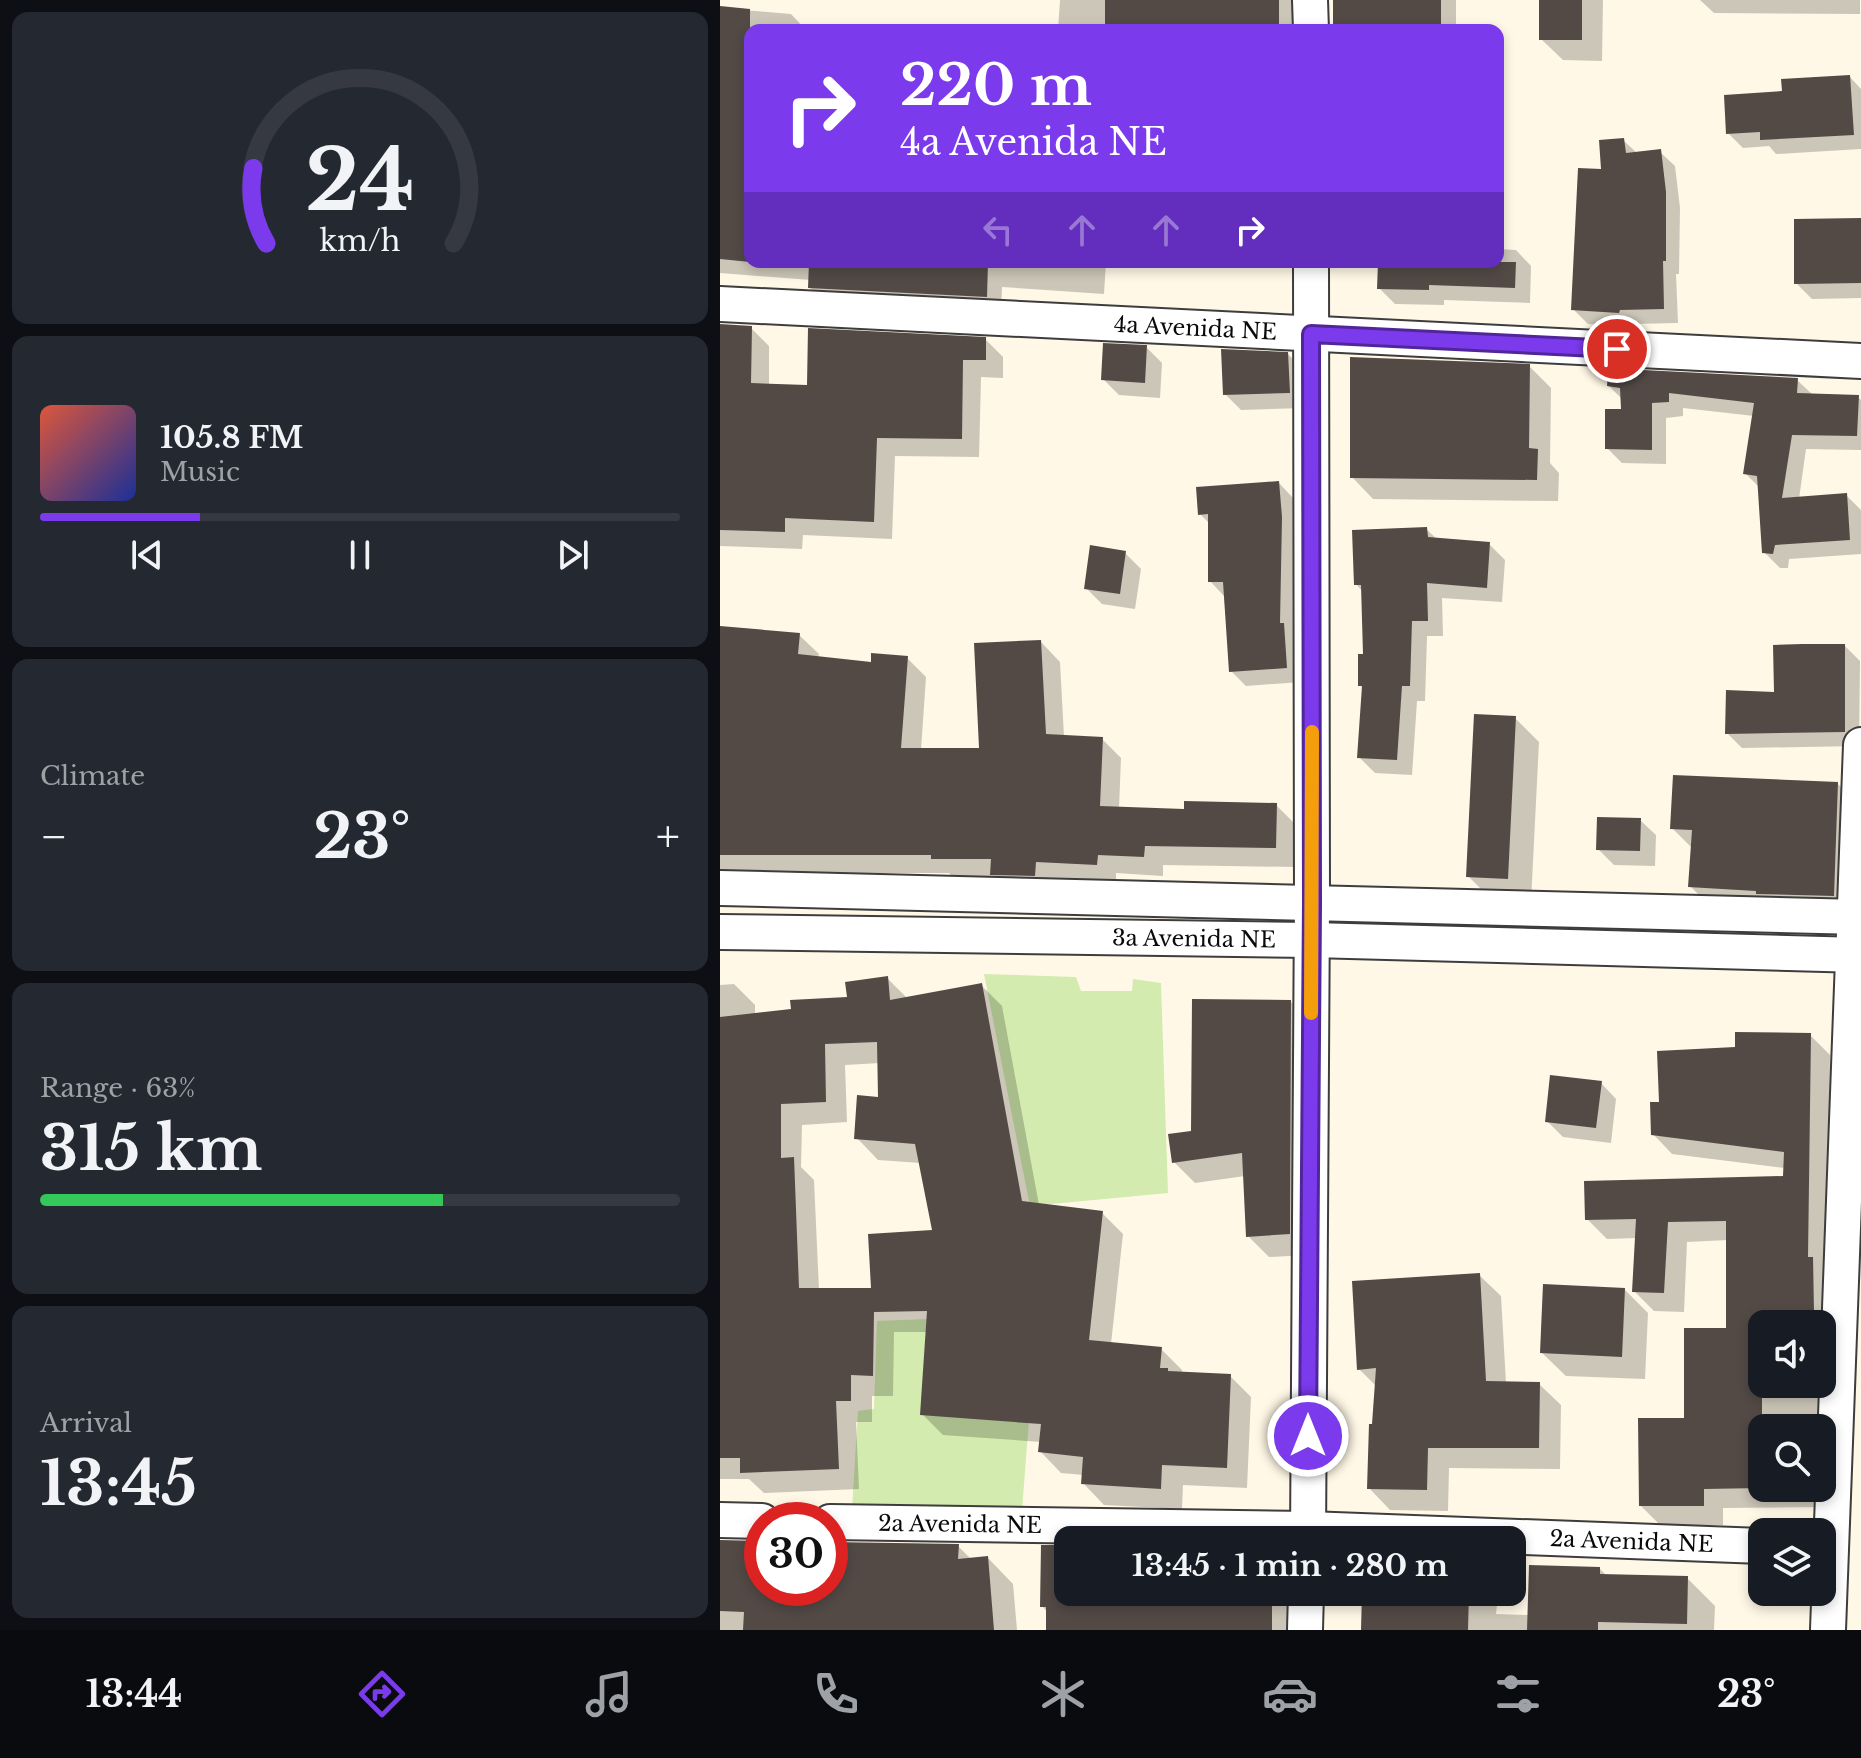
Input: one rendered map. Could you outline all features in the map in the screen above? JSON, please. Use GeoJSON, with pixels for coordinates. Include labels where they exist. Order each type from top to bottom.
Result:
{"type":"FeatureCollection","features":[{"type":"Feature","properties":{"kind":"street"},"geometry":{"type":"LineString","coordinates":[[1310,0],[1311,24]]}},
{"type":"Feature","properties":{"kind":"street"},"geometry":{"type":"LineString","coordinates":[[1308,1526],[1312,940],[1311,268]]}},
{"type":"Feature","properties":{"kind":"street","name":"4a Avenida NE"},"geometry":{"type":"LineString","coordinates":[[720,304],[1861,361]]}},
{"type":"Feature","properties":{"kind":"street"},"geometry":{"type":"LineString","coordinates":[[1828,1630],[1838,1549],[1861,745]]}},
{"type":"Feature","properties":{"kind":"street"},"geometry":{"type":"LineString","coordinates":[[720,888],[1858,917]]}},
{"type":"Feature","properties":{"kind":"street","name":"3a Avenida NE"},"geometry":{"type":"LineString","coordinates":[[720,932],[1312,940],[1857,955]]}},
{"type":"Feature","properties":{"kind":"street"},"geometry":{"type":"LineString","coordinates":[[720,1520],[744,1521]]}},
{"type":"Feature","properties":{"kind":"street","name":"2a Avenida NE"},"geometry":{"type":"LineString","coordinates":[[848,1522],[1054,1528]]}},
{"type":"Feature","properties":{"kind":"street","name":"2a Avenida NE"},"geometry":{"type":"LineString","coordinates":[[1526,1540],[1748,1546]]}},
{"type":"Feature","properties":{"kind":"street"},"geometry":{"type":"LineString","coordinates":[[1305,1630],[1306,1606]]}},
{"type":"Feature","properties":{"kind":"green space"},"geometry":{"type":"Polygon","coordinates":[[[984,974],[1076,977],[1081,991],[1132,991],[1133,979],[1161,983],[1168,1193],[1030,1206],[984,974]]]}},
{"type":"Feature","properties":{"kind":"green space"},"geometry":{"type":"Polygon","coordinates":[[[927,1319],[1032,1381],[1022,1510],[852,1509],[858,1411],[874,1409],[877,1321],[927,1319]]]}},
{"type":"Feature","properties":{"kind":"building"},"geometry":{"type":"Polygon","coordinates":[[[1105,0],[1279,0],[1279,24],[1105,24],[1105,0]]]}},
{"type":"Feature","properties":{"kind":"building"},"geometry":{"type":"Polygon","coordinates":[[[1333,0],[1441,0],[1441,24],[1333,24],[1333,0]]]}},
{"type":"Feature","properties":{"kind":"building"},"geometry":{"type":"Polygon","coordinates":[[[1539,0],[1582,0],[1582,40],[1539,40],[1539,0]]]}},
{"type":"Feature","properties":{"kind":"building"},"geometry":{"type":"Polygon","coordinates":[[[720,6],[750,9],[750,24],[744,24],[744,261],[720,259],[720,6]]]}},
{"type":"Feature","properties":{"kind":"building"},"geometry":{"type":"Polygon","coordinates":[[[1850,75],[1854,135],[1760,140],[1760,132],[1726,134],[1724,95],[1782,91],[1781,79],[1850,75]]]}},
{"type":"Feature","properties":{"kind":"building"},"geometry":{"type":"Polygon","coordinates":[[[1624,138],[1626,153],[1661,149],[1666,192],[1664,309],[1620,310],[1619,313],[1571,310],[1578,168],[1601,169],[1599,140],[1624,138]]]}},
{"type":"Feature","properties":{"kind":"building"},"geometry":{"type":"Polygon","coordinates":[[[1861,218],[1861,283],[1794,284],[1794,219],[1861,218]]]}},
{"type":"Feature","properties":{"kind":"building"},"geometry":{"type":"Polygon","coordinates":[[[1504,262],[1516,262],[1515,288],[1429,285],[1429,290],[1377,289],[1378,268],[1504,268],[1504,262]]]}},
{"type":"Feature","properties":{"kind":"building"},"geometry":{"type":"Polygon","coordinates":[[[809,268],[988,268],[987,297],[808,288],[809,268]]]}},
{"type":"Feature","properties":{"kind":"building"},"geometry":{"type":"Polygon","coordinates":[[[720,324],[752,326],[751,383],[807,385],[808,328],[986,337],[986,360],[963,360],[962,439],[877,438],[874,522],[785,518],[785,532],[720,530],[720,324]]]}},
{"type":"Feature","properties":{"kind":"building"},"geometry":{"type":"Polygon","coordinates":[[[1103,343],[1147,345],[1145,383],[1101,380],[1103,343]]]}},
{"type":"Feature","properties":{"kind":"building"},"geometry":{"type":"Polygon","coordinates":[[[1221,349],[1288,352],[1290,393],[1223,395],[1221,349]]]}},
{"type":"Feature","properties":{"kind":"building"},"geometry":{"type":"Polygon","coordinates":[[[1350,357],[1530,364],[1529,448],[1538,449],[1537,480],[1350,478],[1350,357]]]}},
{"type":"Feature","properties":{"kind":"building"},"geometry":{"type":"Polygon","coordinates":[[[1643,370],[1798,378],[1797,393],[1859,395],[1857,436],[1792,435],[1782,498],[1847,493],[1850,540],[1775,545],[1773,554],[1762,553],[1757,476],[1743,474],[1754,403],[1669,393],[1669,402],[1652,403],[1652,450],[1605,449],[1605,409],[1621,409],[1620,388],[1607,386],[1608,372],[1643,370]]]}},
{"type":"Feature","properties":{"kind":"building"},"geometry":{"type":"Polygon","coordinates":[[[1279,481],[1282,517],[1280,623],[1284,623],[1287,668],[1229,672],[1223,582],[1208,582],[1208,514],[1198,515],[1196,487],[1279,481]]]}},
{"type":"Feature","properties":{"kind":"building"},"geometry":{"type":"Polygon","coordinates":[[[1427,527],[1428,537],[1490,542],[1487,588],[1427,583],[1428,621],[1412,621],[1410,686],[1402,686],[1397,760],[1357,758],[1362,686],[1358,686],[1358,654],[1363,654],[1361,585],[1354,585],[1352,530],[1427,527]]]}},
{"type":"Feature","properties":{"kind":"building"},"geometry":{"type":"Polygon","coordinates":[[[1090,545],[1126,551],[1120,594],[1084,589],[1090,545]]]}},
{"type":"Feature","properties":{"kind":"building"},"geometry":{"type":"Polygon","coordinates":[[[720,626],[800,633],[798,654],[871,662],[871,653],[908,656],[901,748],[979,748],[974,643],[1041,640],[1046,734],[1103,737],[1100,806],[1184,809],[1184,801],[1277,803],[1276,848],[1145,846],[1144,857],[1098,855],[1097,865],[1036,862],[1035,876],[990,875],[991,859],[931,859],[931,855],[720,855],[720,626]]]}},
{"type":"Feature","properties":{"kind":"building"},"geometry":{"type":"Polygon","coordinates":[[[1845,644],[1845,732],[1725,734],[1726,690],[1774,692],[1773,645],[1845,644]]]}},
{"type":"Feature","properties":{"kind":"building"},"geometry":{"type":"Polygon","coordinates":[[[1474,714],[1516,716],[1508,879],[1466,877],[1474,714]]]}},
{"type":"Feature","properties":{"kind":"building"},"geometry":{"type":"Polygon","coordinates":[[[1673,775],[1838,782],[1834,896],[1756,894],[1756,891],[1688,887],[1692,830],[1670,829],[1673,775]]]}},
{"type":"Feature","properties":{"kind":"building"},"geometry":{"type":"Polygon","coordinates":[[[1597,817],[1641,818],[1640,851],[1596,850],[1597,817]]]}},
{"type":"Feature","properties":{"kind":"building"},"geometry":{"type":"Polygon","coordinates":[[[888,976],[890,1000],[982,983],[1022,1201],[1103,1211],[1089,1340],[1162,1347],[1160,1368],[1168,1368],[1168,1371],[1231,1374],[1227,1468],[1162,1465],[1161,1489],[1081,1484],[1083,1457],[1038,1452],[1041,1424],[920,1415],[927,1311],[874,1312],[873,1376],[851,1375],[851,1401],[836,1401],[839,1469],[740,1473],[740,1458],[720,1458],[720,1017],[791,1009],[790,1000],[847,997],[845,982],[888,976]],[[877,1042],[825,1044],[826,1102],[781,1104],[781,1158],[794,1157],[799,1288],[871,1288],[868,1234],[932,1230],[915,1144],[854,1139],[857,1095],[878,1097],[877,1042]]]}},
{"type":"Feature","properties":{"kind":"building"},"geometry":{"type":"Polygon","coordinates":[[[1192,999],[1291,1000],[1290,1234],[1246,1237],[1242,1153],[1172,1163],[1168,1134],[1191,1131],[1192,999]]]}},
{"type":"Feature","properties":{"kind":"building"},"geometry":{"type":"Polygon","coordinates":[[[1735,1032],[1811,1033],[1808,1257],[1813,1257],[1814,1310],[1748,1310],[1748,1398],[1762,1398],[1762,1414],[1748,1414],[1748,1488],[1704,1489],[1704,1506],[1639,1506],[1638,1418],[1684,1418],[1684,1328],[1726,1328],[1726,1221],[1668,1222],[1664,1293],[1632,1292],[1636,1219],[1585,1220],[1584,1181],[1783,1176],[1784,1152],[1651,1135],[1650,1102],[1659,1102],[1657,1051],[1735,1047],[1735,1032]]]}},
{"type":"Feature","properties":{"kind":"building"},"geometry":{"type":"Polygon","coordinates":[[[1550,1075],[1602,1081],[1596,1128],[1545,1122],[1550,1075]]]}},
{"type":"Feature","properties":{"kind":"building"},"geometry":{"type":"Polygon","coordinates":[[[1480,1273],[1486,1381],[1540,1382],[1539,1448],[1428,1448],[1427,1490],[1367,1489],[1369,1424],[1372,1424],[1376,1368],[1357,1370],[1352,1281],[1480,1273]]]}},
{"type":"Feature","properties":{"kind":"building"},"geometry":{"type":"Polygon","coordinates":[[[1543,1284],[1625,1288],[1622,1357],[1540,1353],[1543,1284]]]}},
{"type":"Feature","properties":{"kind":"building"},"geometry":{"type":"Polygon","coordinates":[[[720,1540],[744,1541],[744,1606],[848,1606],[848,1542],[959,1544],[958,1559],[988,1556],[994,1630],[743,1630],[744,1612],[720,1611],[720,1540]]]}},
{"type":"Feature","properties":{"kind":"building"},"geometry":{"type":"Polygon","coordinates":[[[1041,1545],[1054,1545],[1054,1606],[1272,1606],[1272,1630],[1046,1630],[1046,1607],[1040,1607],[1041,1545]]]}},
{"type":"Feature","properties":{"kind":"building"},"geometry":{"type":"Polygon","coordinates":[[[1529,1565],[1600,1567],[1600,1574],[1688,1576],[1687,1624],[1598,1622],[1598,1630],[1527,1630],[1529,1565]]]}},
{"type":"Feature","properties":{"kind":"building"},"geometry":{"type":"Polygon","coordinates":[[[1362,1606],[1469,1606],[1468,1630],[1361,1630],[1362,1606]]]}},
{"type":"Feature","properties":{"kind":"slow traffic"},"geometry":{"type":"LineString","coordinates":[[1311,1013],[1312,732]]}},
{"type":"Feature","properties":{"kind":"route"},"geometry":{"type":"LineString","coordinates":[[1308,1436],[1312,903],[1311,334],[1617,349]]}}]}
